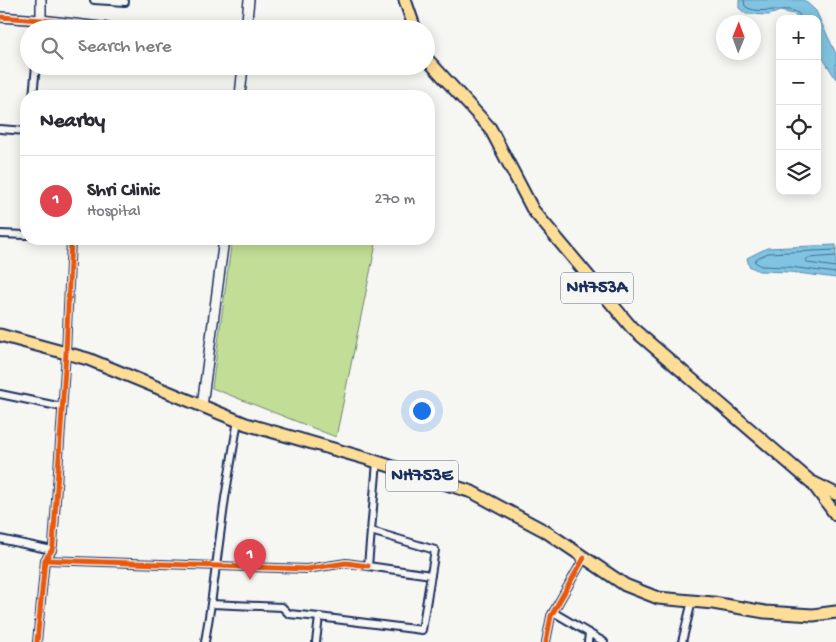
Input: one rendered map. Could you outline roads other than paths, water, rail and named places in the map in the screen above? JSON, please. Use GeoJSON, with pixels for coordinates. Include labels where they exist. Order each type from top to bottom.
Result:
{"type":"FeatureCollection","features":[{"type":"Feature","properties":{"kind":"highway"},"geometry":{"type":"LineString","coordinates":[[405,0],[411,20]]}},
{"type":"Feature","properties":{"kind":"highway","name":"NH753A"},"geometry":{"type":"LineString","coordinates":[[435,68],[490,128],[533,210],[632,328],[810,481],[836,515]]}},
{"type":"Feature","properties":{"kind":"highway","name":"NH753E"},"geometry":{"type":"LineString","coordinates":[[0,335],[88,358],[238,420],[472,492],[545,531],[625,585],[658,598],[813,615],[836,612]]}},
{"type":"Feature","properties":{"kind":"highway"},"geometry":{"type":"LineString","coordinates":[[810,481],[836,494]]}},
{"type":"Feature","properties":{"kind":"main road"},"geometry":{"type":"LineString","coordinates":[[40,0],[40,20]]}},
{"type":"Feature","properties":{"kind":"main road"},"geometry":{"type":"LineString","coordinates":[[247,20],[250,0]]}},
{"type":"Feature","properties":{"kind":"main road"},"geometry":{"type":"LineString","coordinates":[[0,17],[20,20]]}},
{"type":"Feature","properties":{"kind":"main road"},"geometry":{"type":"LineString","coordinates":[[241,90],[242,75]]}},
{"type":"Feature","properties":{"kind":"main road"},"geometry":{"type":"LineString","coordinates":[[202,406],[223,245]]}},
{"type":"Feature","properties":{"kind":"street"},"geometry":{"type":"LineString","coordinates":[[94,0],[125,2]]}},
{"type":"Feature","properties":{"kind":"street"},"geometry":{"type":"LineString","coordinates":[[34,90],[35,75]]}},
{"type":"Feature","properties":{"kind":"street"},"geometry":{"type":"LineString","coordinates":[[0,129],[20,131]]}},
{"type":"Feature","properties":{"kind":"street"},"geometry":{"type":"LineString","coordinates":[[0,234],[20,235]]}},
{"type":"Feature","properties":{"kind":"street"},"geometry":{"type":"LineString","coordinates":[[37,642],[45,560],[52,550],[66,352],[71,245]]}},
{"type":"Feature","properties":{"kind":"street"},"geometry":{"type":"LineString","coordinates":[[0,394],[62,407]]}},
{"type":"Feature","properties":{"kind":"street"},"geometry":{"type":"LineString","coordinates":[[205,642],[238,420]]}},
{"type":"Feature","properties":{"kind":"street"},"geometry":{"type":"LineString","coordinates":[[368,566],[377,462]]}},
{"type":"Feature","properties":{"kind":"street"},"geometry":{"type":"LineString","coordinates":[[211,604],[282,607],[288,614],[422,630],[435,550],[371,531]]}},
{"type":"Feature","properties":{"kind":"street"},"geometry":{"type":"LineString","coordinates":[[0,540],[52,550]]}},
{"type":"Feature","properties":{"kind":"street"},"geometry":{"type":"LineString","coordinates":[[546,642],[551,616],[584,558]]}},
{"type":"Feature","properties":{"kind":"street"},"geometry":{"type":"LineString","coordinates":[[45,560],[307,569],[346,562],[431,575]]}},
{"type":"Feature","properties":{"kind":"street"},"geometry":{"type":"LineString","coordinates":[[682,642],[692,601]]}},
{"type":"Feature","properties":{"kind":"street"},"geometry":{"type":"LineString","coordinates":[[554,612],[604,642]]}},
{"type":"Feature","properties":{"kind":"street"},"geometry":{"type":"LineString","coordinates":[[316,642],[320,617]]}},
{"type":"Feature","properties":{"kind":"street"},"geometry":{"type":"LineString","coordinates":[[588,642],[589,633]]}},
{"type":"Feature","properties":{"kind":"water"},"geometry":{"type":"Polygon","coordinates":[[[739,0],[804,0],[818,15],[795,15],[780,11],[769,15],[746,14],[739,8],[739,0]]]}},
{"type":"Feature","properties":{"kind":"water"},"geometry":{"type":"Polygon","coordinates":[[[821,22],[836,54],[836,79],[821,55],[821,22]]]}},
{"type":"Feature","properties":{"kind":"water"},"geometry":{"type":"Polygon","coordinates":[[[836,245],[836,278],[790,272],[759,271],[749,266],[747,258],[767,248],[836,245]]]}},
{"type":"Feature","properties":{"kind":"place","name":"Shri Clinic"},"geometry":{"type":"Point","coordinates":[250,580]}}]}
